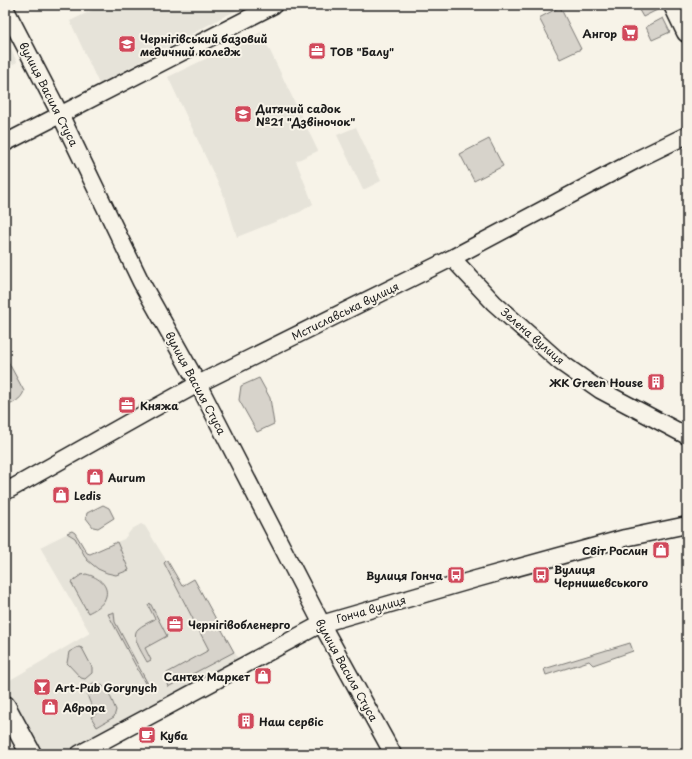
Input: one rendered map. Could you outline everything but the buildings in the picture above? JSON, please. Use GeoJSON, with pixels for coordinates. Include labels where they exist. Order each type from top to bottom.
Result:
{"type":"FeatureCollection","features":[{"type":"Feature","properties":{"kind":"main road"},"geometry":{"type":"LineString","coordinates":[[674,5],[687,32]]}},
{"type":"Feature","properties":{"kind":"main road"},"geometry":{"type":"LineString","coordinates":[[5,706],[31,754]]}},
{"type":"Feature","properties":{"kind":"main road"},"geometry":{"type":"LineString","coordinates":[[5,734],[16,754]]}},
{"type":"Feature","properties":{"kind":"street"},"geometry":{"type":"LineString","coordinates":[[5,143],[274,5]]}},
{"type":"Feature","properties":{"kind":"street","name":"вулиця Василя Стуса"},"geometry":{"type":"LineString","coordinates":[[5,8],[60,114],[141,282],[198,384],[321,624],[393,754]]}},
{"type":"Feature","properties":{"kind":"street","name":"Мстиславська вулиця"},"geometry":{"type":"LineString","coordinates":[[5,492],[198,384],[452,258],[640,158],[687,135]]}},
{"type":"Feature","properties":{"kind":"street","name":"Зелена вулиця"},"geometry":{"type":"LineString","coordinates":[[452,258],[494,303],[560,362],[600,390],[687,436]]}},
{"type":"Feature","properties":{"kind":"street","name":"Гонча вулиця"},"geometry":{"type":"LineString","coordinates":[[79,754],[321,624],[617,540],[687,524]]}},
{"type":"Feature","properties":{"kind":"shaded area","name":"Чернігівський базовий медичний коледж"},"geometry":{"type":"Polygon","coordinates":[[[103,5],[248,5],[99,84],[70,21],[103,5]]]}},
{"type":"Feature","properties":{"kind":"shaded area"},"geometry":{"type":"Polygon","coordinates":[[[636,5],[657,5],[659,9],[643,17],[636,5]]]}},
{"type":"Feature","properties":{"kind":"shaded area"},"geometry":{"type":"Polygon","coordinates":[[[560,7],[581,49],[560,59],[539,18],[560,7]]]}},
{"type":"Feature","properties":{"kind":"shaded area"},"geometry":{"type":"Polygon","coordinates":[[[663,18],[670,32],[652,40],[646,27],[663,18]]]}},
{"type":"Feature","properties":{"kind":"shaded area","name":"Дитячий садок №21 \"Дзвіночок\""},"geometry":{"type":"Polygon","coordinates":[[[261,32],[318,151],[296,161],[313,204],[300,212],[237,237],[225,198],[168,77],[261,32]]]}},
{"type":"Feature","properties":{"kind":"shaded area"},"geometry":{"type":"Polygon","coordinates":[[[5,37],[17,62],[5,68],[5,37]]]}},
{"type":"Feature","properties":{"kind":"shaded area"},"geometry":{"type":"Polygon","coordinates":[[[356,127],[381,181],[363,190],[337,135],[356,127]]]}},
{"type":"Feature","properties":{"kind":"shaded area"},"geometry":{"type":"Polygon","coordinates":[[[489,139],[503,166],[474,181],[460,154],[489,139]]]}},
{"type":"Feature","properties":{"kind":"shaded area"},"geometry":{"type":"Polygon","coordinates":[[[5,356],[24,391],[19,399],[5,407],[5,356]]]}},
{"type":"Feature","properties":{"kind":"shaded area"},"geometry":{"type":"Polygon","coordinates":[[[259,378],[270,398],[274,424],[257,432],[239,400],[241,386],[259,378]]]}},
{"type":"Feature","properties":{"kind":"shaded area"},"geometry":{"type":"Polygon","coordinates":[[[103,505],[109,508],[114,518],[98,528],[93,527],[86,518],[87,513],[103,505]]]}},
{"type":"Feature","properties":{"kind":"shaded area"},"geometry":{"type":"Polygon","coordinates":[[[141,524],[145,526],[182,586],[194,579],[239,660],[64,754],[39,754],[5,695],[5,683],[90,633],[40,547],[72,531],[75,533],[87,553],[90,554],[124,539],[132,529],[141,524]]]}},
{"type":"Feature","properties":{"kind":"shaded area"},"geometry":{"type":"Polygon","coordinates":[[[72,531],[75,533],[87,553],[90,554],[117,542],[129,570],[116,575],[98,569],[87,560],[75,538],[67,533],[72,531]]]}},
{"type":"Feature","properties":{"kind":"shaded area"},"geometry":{"type":"Polygon","coordinates":[[[167,560],[182,586],[194,579],[234,652],[168,687],[167,684],[169,683],[167,673],[209,650],[164,563],[167,560]]]}},
{"type":"Feature","properties":{"kind":"shaded area"},"geometry":{"type":"Polygon","coordinates":[[[86,574],[100,580],[106,591],[104,601],[97,608],[88,613],[71,582],[81,575],[86,574]]]}},
{"type":"Feature","properties":{"kind":"shaded area"},"geometry":{"type":"Polygon","coordinates":[[[150,603],[167,636],[145,648],[151,660],[147,662],[135,636],[138,629],[155,619],[148,605],[150,603]]]}},
{"type":"Feature","properties":{"kind":"shaded area"},"geometry":{"type":"Polygon","coordinates":[[[114,612],[115,622],[149,686],[147,687],[108,614],[114,612]]]}},
{"type":"Feature","properties":{"kind":"shaded area"},"geometry":{"type":"Polygon","coordinates":[[[630,643],[633,651],[593,665],[589,661],[546,675],[544,669],[630,643]]]}},
{"type":"Feature","properties":{"kind":"shaded area"},"geometry":{"type":"Polygon","coordinates":[[[79,647],[82,648],[92,667],[92,673],[85,679],[81,678],[67,663],[69,652],[79,647]]]}},
{"type":"Feature","properties":{"kind":"shaded area"},"geometry":{"type":"Polygon","coordinates":[[[93,683],[98,683],[105,688],[116,710],[114,717],[97,727],[91,717],[96,714],[87,693],[89,686],[93,683]]]}},
{"type":"Feature","properties":{"kind":"place","name":"Ангор"},"geometry":{"type":"Point","coordinates":[630,33]}},
{"type":"Feature","properties":{"kind":"place","name":"Чернігівський базовий медичний коледж"},"geometry":{"type":"Point","coordinates":[127,44]}},
{"type":"Feature","properties":{"kind":"place","name":"ТОВ \"Балу\""},"geometry":{"type":"Point","coordinates":[317,51]}},
{"type":"Feature","properties":{"kind":"place","name":"Дитячий садок №21 \"Дзвіночок\""},"geometry":{"type":"Point","coordinates":[243,114]}},
{"type":"Feature","properties":{"kind":"place","name":"ЖК Green House"},"geometry":{"type":"Point","coordinates":[656,382]}},
{"type":"Feature","properties":{"kind":"place","name":"Княжа"},"geometry":{"type":"Point","coordinates":[127,405]}},
{"type":"Feature","properties":{"kind":"place","name":"Aurum"},"geometry":{"type":"Point","coordinates":[95,477]}},
{"type":"Feature","properties":{"kind":"place","name":"Ledis"},"geometry":{"type":"Point","coordinates":[61,495]}},
{"type":"Feature","properties":{"kind":"place","name":"Свiт Рослин"},"geometry":{"type":"Point","coordinates":[661,550]}},
{"type":"Feature","properties":{"kind":"place","name":"Вулиця Гонча"},"geometry":{"type":"Point","coordinates":[456,575]}},
{"type":"Feature","properties":{"kind":"place","name":"Вулиця Чернишевського"},"geometry":{"type":"Point","coordinates":[541,575]}},
{"type":"Feature","properties":{"kind":"place","name":"Чернігівобленерго"},"geometry":{"type":"Point","coordinates":[175,624]}},
{"type":"Feature","properties":{"kind":"place","name":"Сантех Маркет"},"geometry":{"type":"Point","coordinates":[263,676]}},
{"type":"Feature","properties":{"kind":"place","name":"Art-Pub Gorynych"},"geometry":{"type":"Point","coordinates":[42,687]}},
{"type":"Feature","properties":{"kind":"place","name":"Аврора"},"geometry":{"type":"Point","coordinates":[50,707]}},
{"type":"Feature","properties":{"kind":"place","name":"Наш сервіс"},"geometry":{"type":"Point","coordinates":[246,721]}},
{"type":"Feature","properties":{"kind":"place","name":"Куба"},"geometry":{"type":"Point","coordinates":[147,735]}}]}
